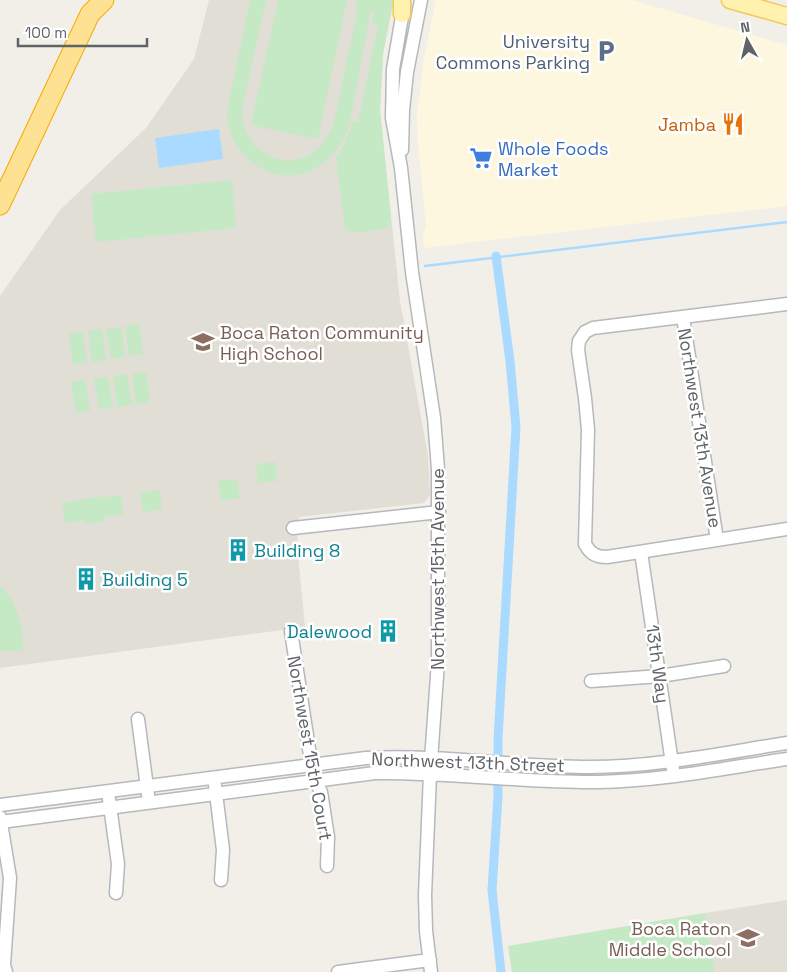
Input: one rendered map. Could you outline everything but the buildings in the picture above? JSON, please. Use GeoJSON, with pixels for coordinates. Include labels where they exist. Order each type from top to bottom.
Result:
{"type":"FeatureCollection","features":[{"type":"Feature","properties":{"kind":"highway"},"geometry":{"type":"LineString","coordinates":[[0,205],[90,7],[104,0]]}},
{"type":"Feature","properties":{"kind":"main road"},"geometry":{"type":"LineString","coordinates":[[730,0],[787,16]]}},
{"type":"Feature","properties":{"kind":"street","name":"Northwest 15th Avenue"},"geometry":{"type":"LineString","coordinates":[[401,168],[403,110],[407,72],[421,0]]}},
{"type":"Feature","properties":{"kind":"street","name":"Northwest 15th Avenue"},"geometry":{"type":"LineString","coordinates":[[403,5],[394,58],[391,97],[393,129],[401,168],[412,272],[436,438],[439,512],[438,662],[430,774],[425,904],[430,966]]}},
{"type":"Feature","properties":{"kind":"street"},"geometry":{"type":"LineString","coordinates":[[787,304],[593,328],[585,332],[579,341],[578,350],[588,430],[585,544],[590,552],[598,557],[613,556],[787,529]]}},
{"type":"Feature","properties":{"kind":"street","name":"Northwest 13th Avenue"},"geometry":{"type":"LineString","coordinates":[[683,317],[717,540]]}},
{"type":"Feature","properties":{"kind":"street"},"geometry":{"type":"LineString","coordinates":[[293,528],[439,512]]}},
{"type":"Feature","properties":{"kind":"street","name":"13th Way"},"geometry":{"type":"LineString","coordinates":[[641,552],[674,776]]}},
{"type":"Feature","properties":{"kind":"street","name":"Northwest 15th Court"},"geometry":{"type":"LineString","coordinates":[[291,631],[312,765],[315,780],[321,792],[328,837],[327,866]]}},
{"type":"Feature","properties":{"kind":"street"},"geometry":{"type":"LineString","coordinates":[[591,681],[660,676],[724,666]]}},
{"type":"Feature","properties":{"kind":"street"},"geometry":{"type":"LineString","coordinates":[[138,719],[149,802]]}},
{"type":"Feature","properties":{"kind":"street","name":"Northwest 13th Street"},"geometry":{"type":"LineString","coordinates":[[0,805],[366,758],[431,758],[590,767],[672,761],[787,744]]}},
{"type":"Feature","properties":{"kind":"street","name":"Northwest 13th Street"},"geometry":{"type":"LineString","coordinates":[[0,819],[375,773],[430,774],[515,780],[639,781],[787,759]]}},
{"type":"Feature","properties":{"kind":"street"},"geometry":{"type":"LineString","coordinates":[[214,777],[223,850],[221,880]]}},
{"type":"Feature","properties":{"kind":"street"},"geometry":{"type":"LineString","coordinates":[[108,791],[118,864],[116,893]]}},
{"type":"Feature","properties":{"kind":"street"},"geometry":{"type":"LineString","coordinates":[[0,819],[10,878],[4,964],[6,972]]}},
{"type":"Feature","properties":{"kind":"street"},"geometry":{"type":"LineString","coordinates":[[338,972],[430,966]]}},
{"type":"Feature","properties":{"kind":"shaded area","name":"Boca Raton Community High School"},"geometry":{"type":"Polygon","coordinates":[[[209,0],[394,0],[383,54],[380,110],[400,301],[428,456],[430,495],[424,503],[299,517],[297,545],[305,627],[0,668],[0,296],[60,210],[146,128],[194,59],[209,0]]]}},
{"type":"Feature","properties":{"kind":"shaded area"},"geometry":{"type":"Polygon","coordinates":[[[436,0],[632,0],[787,45],[787,206],[424,248],[423,235],[426,226],[417,115],[424,58],[436,0]]]}},
{"type":"Feature","properties":{"kind":"shaded area","name":"Boca Raton Middle School"},"geometry":{"type":"Polygon","coordinates":[[[787,900],[787,972],[715,972],[705,913],[787,900]]]}},
{"type":"Feature","properties":{"kind":"green space"},"geometry":{"type":"Polygon","coordinates":[[[250,0],[266,0],[242,110],[243,123],[255,145],[264,153],[274,158],[286,160],[299,159],[311,154],[324,142],[333,127],[357,12],[356,0],[393,0],[383,54],[380,110],[391,219],[390,227],[361,233],[345,230],[336,157],[350,132],[352,122],[358,122],[378,26],[372,25],[375,10],[371,10],[351,119],[343,141],[320,166],[302,174],[281,175],[256,165],[245,156],[237,146],[228,120],[228,106],[250,0]]]}},
{"type":"Feature","properties":{"kind":"green space"},"geometry":{"type":"Polygon","coordinates":[[[278,0],[347,0],[318,139],[251,125],[278,0]]]}},
{"type":"Feature","properties":{"kind":"green space"},"geometry":{"type":"Polygon","coordinates":[[[232,180],[236,228],[96,242],[91,194],[232,180]]]}},
{"type":"Feature","properties":{"kind":"green space"},"geometry":{"type":"Polygon","coordinates":[[[139,324],[143,354],[129,356],[125,326],[139,324]]]}},
{"type":"Feature","properties":{"kind":"green space"},"geometry":{"type":"Polygon","coordinates":[[[121,327],[125,357],[111,359],[106,329],[121,327]]]}},
{"type":"Feature","properties":{"kind":"green space"},"geometry":{"type":"Polygon","coordinates":[[[102,329],[106,360],[92,362],[88,331],[102,329]]]}},
{"type":"Feature","properties":{"kind":"green space"},"geometry":{"type":"Polygon","coordinates":[[[83,332],[87,362],[73,365],[69,334],[83,332]]]}},
{"type":"Feature","properties":{"kind":"green space"},"geometry":{"type":"Polygon","coordinates":[[[146,372],[150,402],[136,404],[132,374],[146,372]]]}},
{"type":"Feature","properties":{"kind":"green space"},"geometry":{"type":"Polygon","coordinates":[[[127,374],[132,405],[117,407],[113,376],[127,374]]]}},
{"type":"Feature","properties":{"kind":"green space"},"geometry":{"type":"Polygon","coordinates":[[[108,377],[113,407],[99,409],[94,379],[108,377]]]}},
{"type":"Feature","properties":{"kind":"green space"},"geometry":{"type":"Polygon","coordinates":[[[85,380],[90,411],[76,413],[71,382],[85,380]]]}},
{"type":"Feature","properties":{"kind":"green space"},"geometry":{"type":"Polygon","coordinates":[[[275,462],[277,481],[258,483],[256,464],[275,462]]]}},
{"type":"Feature","properties":{"kind":"green space"},"geometry":{"type":"Polygon","coordinates":[[[237,479],[240,498],[221,501],[218,481],[237,479]]]}},
{"type":"Feature","properties":{"kind":"green space"},"geometry":{"type":"Polygon","coordinates":[[[159,490],[162,509],[143,512],[140,493],[159,490]]]}},
{"type":"Feature","properties":{"kind":"green space"},"geometry":{"type":"Polygon","coordinates":[[[121,495],[123,515],[104,517],[104,521],[85,524],[84,520],[65,523],[62,503],[101,496],[101,498],[121,495]]]}},
{"type":"Feature","properties":{"kind":"green space"},"geometry":{"type":"Polygon","coordinates":[[[0,585],[15,607],[22,633],[23,651],[0,651],[0,585]]]}},
{"type":"Feature","properties":{"kind":"green space"},"geometry":{"type":"Polygon","coordinates":[[[705,913],[715,972],[512,972],[508,946],[705,913]]]}},
{"type":"Feature","properties":{"kind":"water"},"geometry":{"type":"Polygon","coordinates":[[[219,129],[223,159],[159,168],[155,138],[219,129]]]}},
{"type":"Feature","properties":{"kind":"waterway"},"geometry":{"type":"LineString","coordinates":[[425,266],[787,222]]}},
{"type":"Feature","properties":{"kind":"waterway"},"geometry":{"type":"LineString","coordinates":[[496,256],[510,361],[516,427],[498,739],[498,796],[492,890],[501,972]]}},
{"type":"Feature","properties":{"kind":"place","name":"University Commons Parking"},"geometry":{"type":"Point","coordinates":[606,51]}},
{"type":"Feature","properties":{"kind":"place","name":"Jamba"},"geometry":{"type":"Point","coordinates":[733,124]}},
{"type":"Feature","properties":{"kind":"place","name":"Whole Foods Market"},"geometry":{"type":"Point","coordinates":[481,158]}},
{"type":"Feature","properties":{"kind":"place","name":"Boca Raton Community High School"},"geometry":{"type":"Point","coordinates":[203,342]}},
{"type":"Feature","properties":{"kind":"place","name":"Building 8"},"geometry":{"type":"Point","coordinates":[238,550]}},
{"type":"Feature","properties":{"kind":"place","name":"Building 5"},"geometry":{"type":"Point","coordinates":[86,579]}},
{"type":"Feature","properties":{"kind":"place","name":"Dalewood"},"geometry":{"type":"Point","coordinates":[388,631]}},
{"type":"Feature","properties":{"kind":"place","name":"Boca Raton Middle School"},"geometry":{"type":"Point","coordinates":[748,938]}}]}
